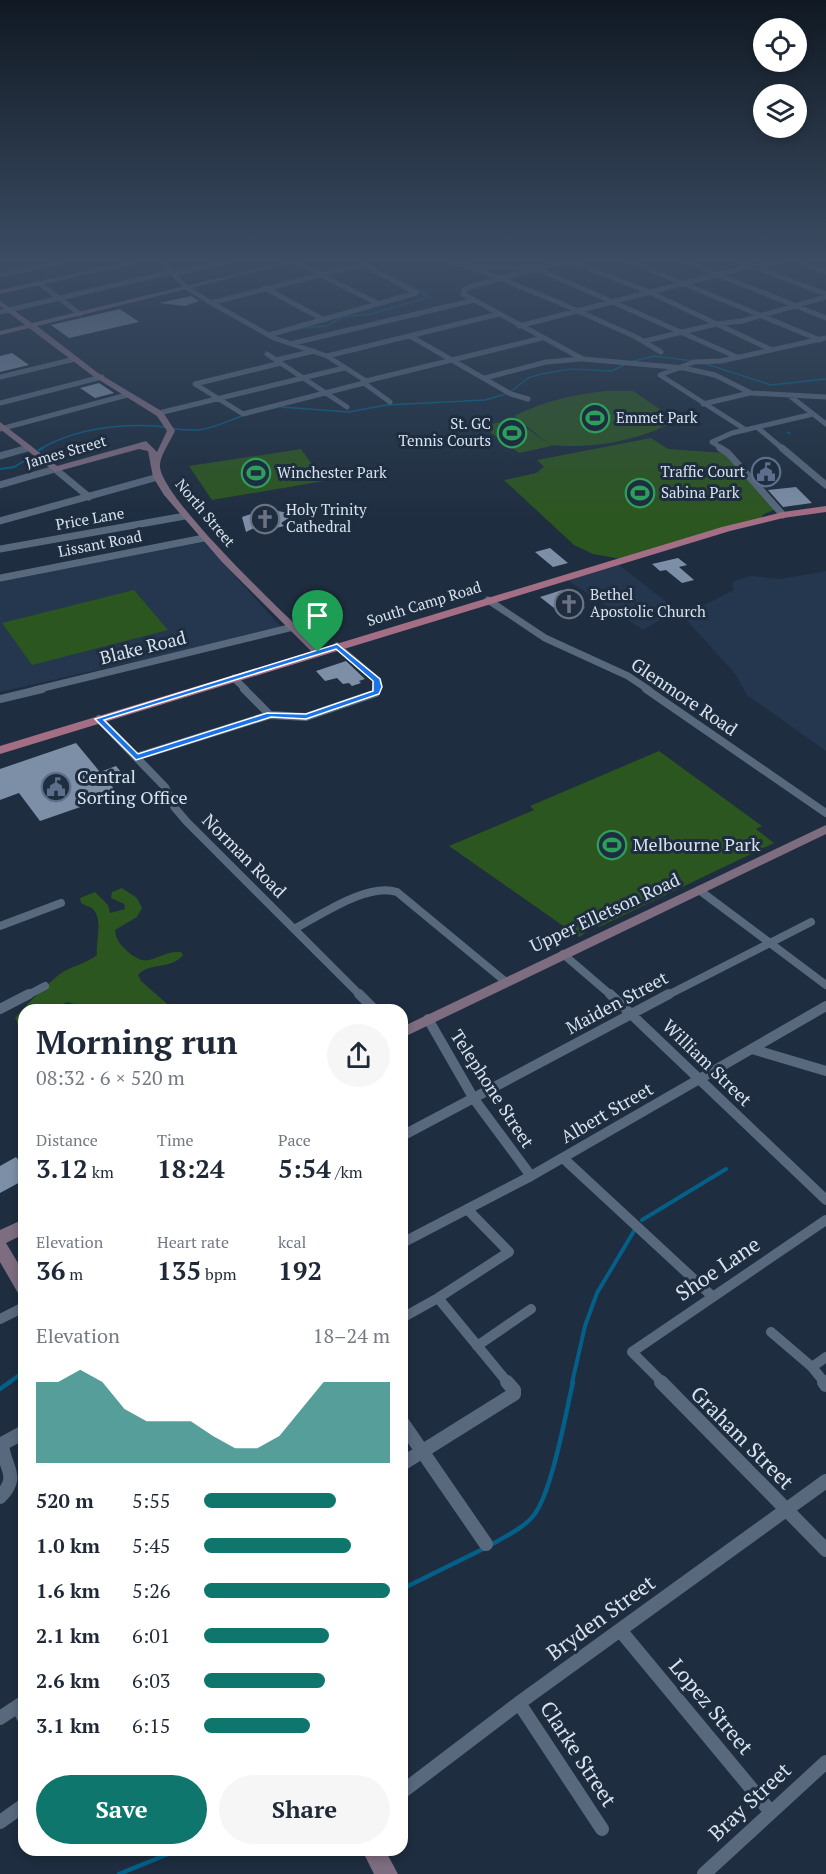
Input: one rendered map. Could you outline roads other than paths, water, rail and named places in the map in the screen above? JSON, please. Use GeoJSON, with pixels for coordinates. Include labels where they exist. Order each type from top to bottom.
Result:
{"type":"FeatureCollection","features":[{"type":"Feature","properties":{"kind":"main road","name":"South Camp Road"},"geometry":{"type":"LineString","coordinates":[[0,750],[726,529],[783,515],[826,509]]}},
{"type":"Feature","properties":{"kind":"street"},"geometry":{"type":"LineString","coordinates":[[57,346],[127,395],[159,413],[170,432],[156,463]]}},
{"type":"Feature","properties":{"kind":"street"},"geometry":{"type":"LineString","coordinates":[[300,346],[327,356],[390,402]]}},
{"type":"Feature","properties":{"kind":"street"},"geometry":{"type":"LineString","coordinates":[[327,356],[367,346]]}},
{"type":"Feature","properties":{"kind":"street"},"geometry":{"type":"LineString","coordinates":[[430,346],[511,394],[528,399]]}},
{"type":"Feature","properties":{"kind":"street"},"geometry":{"type":"LineString","coordinates":[[314,351],[195,384],[243,414],[509,346]]}},
{"type":"Feature","properties":{"kind":"street"},"geometry":{"type":"LineString","coordinates":[[559,346],[583,359]]}},
{"type":"Feature","properties":{"kind":"street"},"geometry":{"type":"LineString","coordinates":[[652,346],[661,352]]}},
{"type":"Feature","properties":{"kind":"street"},"geometry":{"type":"LineString","coordinates":[[714,346],[737,357]]}},
{"type":"Feature","properties":{"kind":"street"},"geometry":{"type":"LineString","coordinates":[[764,346],[772,350]]}},
{"type":"Feature","properties":{"kind":"street"},"geometry":{"type":"LineString","coordinates":[[746,430],[664,380],[660,375],[697,362],[721,361],[788,346]]}},
{"type":"Feature","properties":{"kind":"street"},"geometry":{"type":"LineString","coordinates":[[267,354],[347,407]]}},
{"type":"Feature","properties":{"kind":"street"},"geometry":{"type":"LineString","coordinates":[[0,377],[75,359]]}},
{"type":"Feature","properties":{"kind":"street"},"geometry":{"type":"LineString","coordinates":[[485,378],[546,362],[583,359],[684,368],[715,375],[751,393]]}},
{"type":"Feature","properties":{"kind":"street"},"geometry":{"type":"LineString","coordinates":[[159,413],[344,368]]}},
{"type":"Feature","properties":{"kind":"street"},"geometry":{"type":"LineString","coordinates":[[0,403],[102,377]]}},
{"type":"Feature","properties":{"kind":"street"},"geometry":{"type":"LineString","coordinates":[[703,404],[751,393],[826,397]]}},
{"type":"Feature","properties":{"kind":"street"},"geometry":{"type":"LineString","coordinates":[[1,428],[127,395]]}},
{"type":"Feature","properties":{"kind":"street"},"geometry":{"type":"LineString","coordinates":[[790,396],[826,424]]}},
{"type":"Feature","properties":{"kind":"street"},"geometry":{"type":"LineString","coordinates":[[783,515],[728,453],[712,442],[746,430],[813,414]]}},
{"type":"Feature","properties":{"kind":"street"},"geometry":{"type":"LineString","coordinates":[[1,428],[89,497]]}},
{"type":"Feature","properties":{"kind":"street"},"geometry":{"type":"LineString","coordinates":[[758,428],[826,485]]}},
{"type":"Feature","properties":{"kind":"street","name":"James Street"},"geometry":{"type":"LineString","coordinates":[[0,485],[139,446],[170,432]]}},
{"type":"Feature","properties":{"kind":"street"},"geometry":{"type":"LineString","coordinates":[[139,446],[150,448],[156,463]]}},
{"type":"Feature","properties":{"kind":"street"},"geometry":{"type":"LineString","coordinates":[[0,456],[28,448]]}},
{"type":"Feature","properties":{"kind":"street","name":"North Street"},"geometry":{"type":"LineString","coordinates":[[156,463],[158,477],[185,516],[318,652]]}},
{"type":"Feature","properties":{"kind":"street"},"geometry":{"type":"LineString","coordinates":[[0,521],[158,477]]}},
{"type":"Feature","properties":{"kind":"street","name":"Price Lane"},"geometry":{"type":"LineString","coordinates":[[0,549],[185,516]]}},
{"type":"Feature","properties":{"kind":"street","name":"Lissant Road"},"geometry":{"type":"LineString","coordinates":[[0,578],[204,538]]}},
{"type":"Feature","properties":{"kind":"street","name":"Glenmore Road"},"geometry":{"type":"LineString","coordinates":[[488,600],[545,638],[628,676],[826,813]]}},
{"type":"Feature","properties":{"kind":"street","name":"Blake Road"},"geometry":{"type":"LineString","coordinates":[[0,699],[293,627]]}},
{"type":"Feature","properties":{"kind":"street"},"geometry":{"type":"LineString","coordinates":[[136,757],[270,715],[306,717],[376,693],[377,680],[337,646]]}},
{"type":"Feature","properties":{"kind":"street"},"geometry":{"type":"LineString","coordinates":[[234,678],[270,715]]}},
{"type":"Feature","properties":{"kind":"street","name":"Norman Road"},"geometry":{"type":"LineString","coordinates":[[99,719],[165,787],[175,808],[187,822],[369,1004]]}},
{"type":"Feature","properties":{"kind":"street","name":"Upper Elletson Road"},"geometry":{"type":"LineString","coordinates":[[408,1030],[826,829]]}},
{"type":"Feature","properties":{"kind":"street"},"geometry":{"type":"LineString","coordinates":[[294,929],[369,891],[388,889],[397,892],[506,982]]}},
{"type":"Feature","properties":{"kind":"street"},"geometry":{"type":"LineString","coordinates":[[699,890],[826,985]]}},
{"type":"Feature","properties":{"kind":"street"},"geometry":{"type":"LineString","coordinates":[[0,926],[61,903]]}},
{"type":"Feature","properties":{"kind":"street","name":"Maiden Street"},"geometry":{"type":"LineString","coordinates":[[408,1133],[632,1013],[811,922]]}},
{"type":"Feature","properties":{"kind":"street","name":"William Street"},"geometry":{"type":"LineString","coordinates":[[563,954],[632,1013],[826,1200]]}},
{"type":"Feature","properties":{"kind":"street"},"geometry":{"type":"LineString","coordinates":[[0,1010],[45,986]]}},
{"type":"Feature","properties":{"kind":"street","name":"Albert Street"},"geometry":{"type":"LineString","coordinates":[[408,1241],[531,1176],[826,1006]]}},
{"type":"Feature","properties":{"kind":"street","name":"Telephone Street"},"geometry":{"type":"LineString","coordinates":[[428,1020],[474,1099],[531,1176]]}},
{"type":"Feature","properties":{"kind":"street"},"geometry":{"type":"LineString","coordinates":[[752,1049],[826,1071]]}},
{"type":"Feature","properties":{"kind":"street"},"geometry":{"type":"LineString","coordinates":[[563,1158],[712,1296]]}},
{"type":"Feature","properties":{"kind":"street"},"geometry":{"type":"LineString","coordinates":[[408,1315],[509,1252],[466,1209]]}},
{"type":"Feature","properties":{"kind":"street","name":"Shoe Lane"},"geometry":{"type":"LineString","coordinates":[[632,1352],[826,1220]]}},
{"type":"Feature","properties":{"kind":"street"},"geometry":{"type":"LineString","coordinates":[[0,1238],[18,1229]]}},
{"type":"Feature","properties":{"kind":"street"},"geometry":{"type":"LineString","coordinates":[[0,1247],[18,1278]]}},
{"type":"Feature","properties":{"kind":"street"},"geometry":{"type":"LineString","coordinates":[[408,1461],[514,1394],[514,1390],[438,1298]]}},
{"type":"Feature","properties":{"kind":"street"},"geometry":{"type":"LineString","coordinates":[[477,1346],[531,1309]]}},
{"type":"Feature","properties":{"kind":"street"},"geometry":{"type":"LineString","coordinates":[[0,1319],[18,1310]]}},
{"type":"Feature","properties":{"kind":"street"},"geometry":{"type":"LineString","coordinates":[[771,1332],[812,1367],[826,1385]]}},
{"type":"Feature","properties":{"kind":"street","name":"Graham Street"},"geometry":{"type":"LineString","coordinates":[[632,1352],[826,1550]]}},
{"type":"Feature","properties":{"kind":"street"},"geometry":{"type":"LineString","coordinates":[[812,1367],[826,1357]]}},
{"type":"Feature","properties":{"kind":"street"},"geometry":{"type":"LineString","coordinates":[[408,1431],[486,1544]]}},
{"type":"Feature","properties":{"kind":"street"},"geometry":{"type":"LineString","coordinates":[[0,1497],[11,1488],[13,1481],[2,1444],[18,1435]]}},
{"type":"Feature","properties":{"kind":"street","name":"Bryden Street"},"geometry":{"type":"LineString","coordinates":[[408,1787],[519,1703],[826,1481]]}},
{"type":"Feature","properties":{"kind":"street","name":"Lopez Street"},"geometry":{"type":"LineString","coordinates":[[620,1630],[770,1811]]}},
{"type":"Feature","properties":{"kind":"street","name":"Clarke Street"},"geometry":{"type":"LineString","coordinates":[[519,1703],[602,1829]]}},
{"type":"Feature","properties":{"kind":"street"},"geometry":{"type":"LineString","coordinates":[[0,1718],[18,1711]]}},
{"type":"Feature","properties":{"kind":"street","name":"Bray Street"},"geometry":{"type":"LineString","coordinates":[[704,1874],[826,1762]]}},
{"type":"Feature","properties":{"kind":"street"},"geometry":{"type":"LineString","coordinates":[[0,1822],[18,1808]]}},
{"type":"Feature","properties":{"kind":"street"},"geometry":{"type":"LineString","coordinates":[[376,1856],[387,1874]]}},
{"type":"Feature","properties":{"kind":"waterway"},"geometry":{"type":"LineString","coordinates":[[630,362],[654,356],[693,361]]}},
{"type":"Feature","properties":{"kind":"waterway"},"geometry":{"type":"LineString","coordinates":[[703,363],[771,385],[826,379]]}},
{"type":"Feature","properties":{"kind":"waterway"},"geometry":{"type":"LineString","coordinates":[[281,407],[349,412],[386,405],[485,400],[509,393],[528,378],[541,374],[571,369],[612,371],[624,365]]}},
{"type":"Feature","properties":{"kind":"waterway"},"geometry":{"type":"LineString","coordinates":[[40,449],[53,442],[96,429],[156,426],[197,430],[245,415]]}},
{"type":"Feature","properties":{"kind":"waterway"},"geometry":{"type":"LineString","coordinates":[[39,450],[43,448]]}},
{"type":"Feature","properties":{"kind":"waterway"},"geometry":{"type":"LineString","coordinates":[[0,469],[14,467],[26,460]]}},
{"type":"Feature","properties":{"kind":"waterway"},"geometry":{"type":"LineString","coordinates":[[642,1220],[726,1169]]}},
{"type":"Feature","properties":{"kind":"waterway"},"geometry":{"type":"LineString","coordinates":[[572,1383],[585,1326],[597,1293],[634,1231]]}},
{"type":"Feature","properties":{"kind":"waterway"},"geometry":{"type":"LineString","coordinates":[[8,1383],[18,1376]]}},
{"type":"Feature","properties":{"kind":"waterway"},"geometry":{"type":"LineString","coordinates":[[0,1389],[10,1382]]}},
{"type":"Feature","properties":{"kind":"waterway"},"geometry":{"type":"LineString","coordinates":[[489,1546],[525,1524],[541,1504],[558,1451],[573,1382]]}},
{"type":"Feature","properties":{"kind":"waterway"},"geometry":{"type":"LineString","coordinates":[[408,1586],[483,1549]]}},
{"type":"Feature","properties":{"kind":"waterway"},"geometry":{"type":"LineString","coordinates":[[119,1874],[163,1856]]}},
{"type":"Feature","properties":{"kind":"place","name":"Emmet Park"},"geometry":{"type":"Point","coordinates":[595,418]}},
{"type":"Feature","properties":{"kind":"place","name":"St. GC Tennis Courts"},"geometry":{"type":"Point","coordinates":[512,433]}},
{"type":"Feature","properties":{"kind":"place","name":"Traffic Court"},"geometry":{"type":"Point","coordinates":[766,472]}},
{"type":"Feature","properties":{"kind":"place","name":"Winchester Park"},"geometry":{"type":"Point","coordinates":[256,473]}},
{"type":"Feature","properties":{"kind":"place","name":"Sabina Park"},"geometry":{"type":"Point","coordinates":[640,493]}},
{"type":"Feature","properties":{"kind":"place","name":"Holy Trinity Cathedral"},"geometry":{"type":"Point","coordinates":[265,519]}},
{"type":"Feature","properties":{"kind":"place","name":"Bethel Apostolic Church"},"geometry":{"type":"Point","coordinates":[569,604]}},
{"type":"Feature","properties":{"kind":"place","name":"Central Sorting Office"},"geometry":{"type":"Point","coordinates":[56,787]}},
{"type":"Feature","properties":{"kind":"place","name":"Melbourne Park"},"geometry":{"type":"Point","coordinates":[612,845]}}]}
